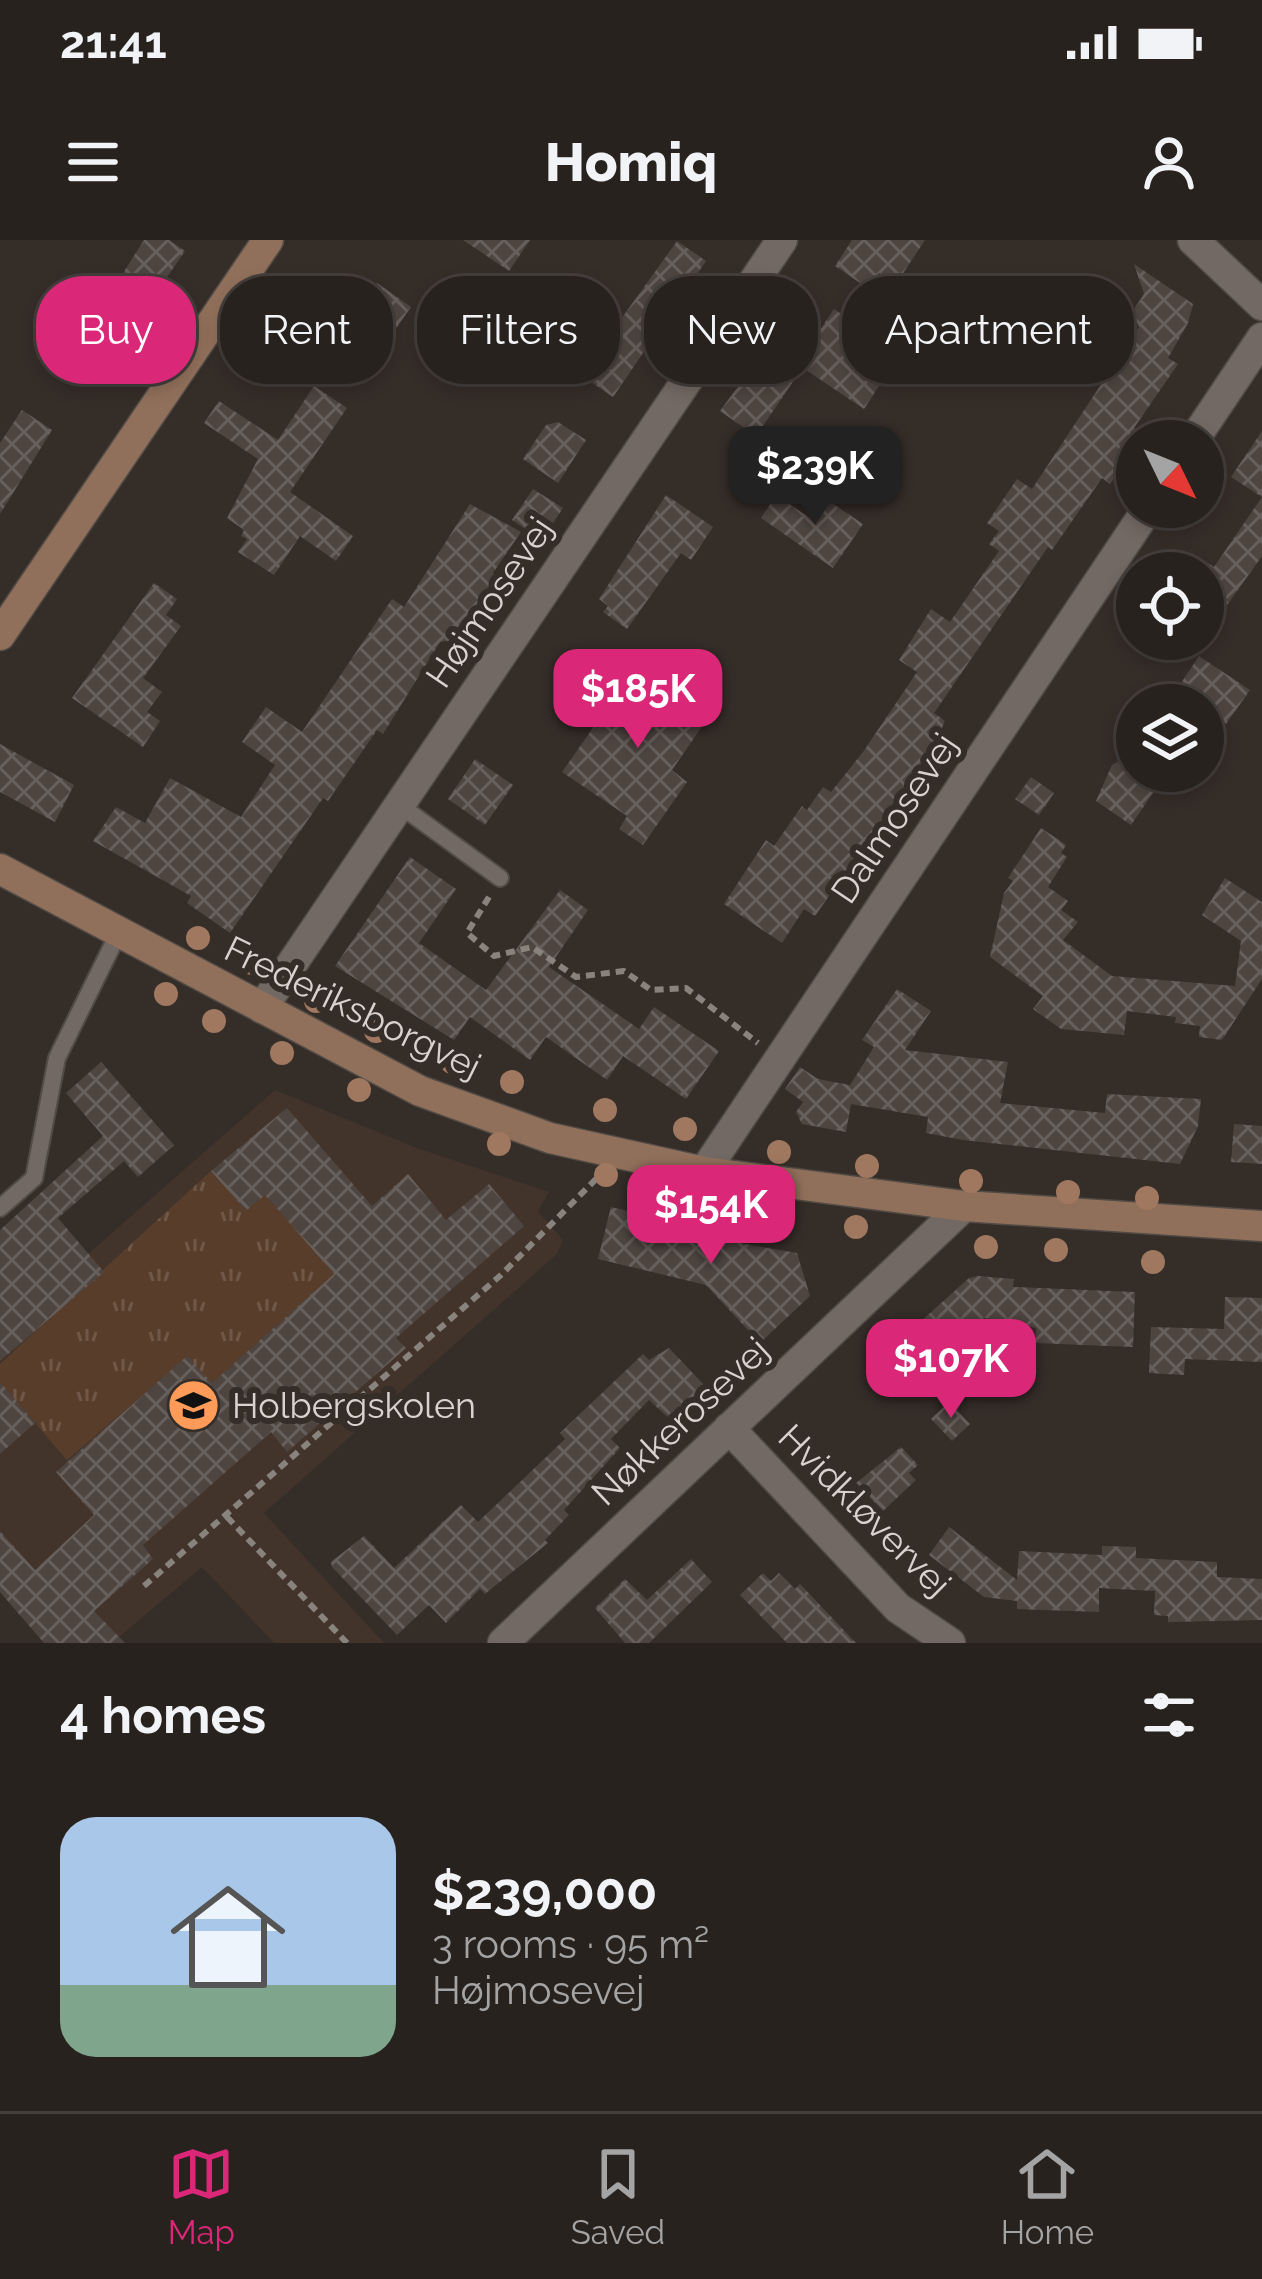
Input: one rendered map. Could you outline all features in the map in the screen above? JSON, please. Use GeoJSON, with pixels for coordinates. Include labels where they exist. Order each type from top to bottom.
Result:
{"type":"FeatureCollection","features":[{"type":"Feature","properties":{"kind":"street"},"geometry":{"type":"LineString","coordinates":[[0,634],[268,240]]}},
{"type":"Feature","properties":{"kind":"street","name":"Højmosevej"},"geometry":{"type":"LineString","coordinates":[[262,1008],[782,240]]}},
{"type":"Feature","properties":{"kind":"street"},"geometry":{"type":"LineString","coordinates":[[1193,240],[1262,305]]}},
{"type":"Feature","properties":{"kind":"street"},"geometry":{"type":"LineString","coordinates":[[1207,420],[1262,338]]}},
{"type":"Feature","properties":{"kind":"street","name":"Dalmosevej"},"geometry":{"type":"LineString","coordinates":[[704,1172],[1135,528]]}},
{"type":"Feature","properties":{"kind":"street","name":"Frederiksborgvej"},"geometry":{"type":"LineString","coordinates":[[0,868],[420,1091],[550,1138],[704,1172],[964,1206],[1262,1226]]}},
{"type":"Feature","properties":{"kind":"street","name":"Nøkkerosevej"},"geometry":{"type":"LineString","coordinates":[[502,1643],[964,1206]]}},
{"type":"Feature","properties":{"kind":"street","name":"Hvidkløvervej"},"geometry":{"type":"LineString","coordinates":[[729,1427],[898,1608],[950,1643]]}},
{"type":"Feature","properties":{"kind":"lane"},"geometry":{"type":"LineString","coordinates":[[398,804],[500,878]]}},
{"type":"Feature","properties":{"kind":"lane"},"geometry":{"type":"LineString","coordinates":[[0,1208],[34,1178],[57,1058],[119,932]]}},
{"type":"Feature","properties":{"kind":"path"},"geometry":{"type":"LineString","coordinates":[[500,878],[467,933],[494,956],[532,947],[576,977],[624,971],[651,990],[686,988],[779,1059]]}},
{"type":"Feature","properties":{"kind":"path"},"geometry":{"type":"LineString","coordinates":[[144,1586],[501,1275],[622,1154]]}},
{"type":"Feature","properties":{"kind":"path"},"geometry":{"type":"LineString","coordinates":[[227,1517],[346,1643]]}},
{"type":"Feature","properties":{"kind":"shaded area","name":"Holbergskolen"},"geometry":{"type":"Polygon","coordinates":[[[275,1090],[417,1148],[549,1192],[538,1211],[563,1240],[557,1254],[264,1513],[384,1643],[274,1643],[202,1567],[112,1643],[44,1643],[0,1592],[0,1298],[89,1253],[275,1090]]]}},
{"type":"Feature","properties":{"kind":"green space"},"geometry":{"type":"Polygon","coordinates":[[[211,1171],[246,1211],[265,1195],[334,1274],[212,1383],[187,1357],[67,1460],[0,1382],[0,1364],[211,1171]]]}},
{"type":"Feature","properties":{"kind":"building"},"geometry":{"type":"Polygon","coordinates":[[[144,240],[169,240],[185,251],[168,276],[121,276],[144,240]]]}},
{"type":"Feature","properties":{"kind":"building"},"geometry":{"type":"Polygon","coordinates":[[[463,240],[530,240],[509,271],[463,240]]]}},
{"type":"Feature","properties":{"kind":"building"},"geometry":{"type":"Polygon","coordinates":[[[852,240],[925,240],[901,276],[850,276],[835,266],[852,240]]]}},
{"type":"Feature","properties":{"kind":"building"},"geometry":{"type":"Polygon","coordinates":[[[677,241],[706,261],[696,276],[652,276],[677,241]]]}},
{"type":"Feature","properties":{"kind":"building"},"geometry":{"type":"Polygon","coordinates":[[[1134,264],[1193,304],[1168,358],[1178,364],[1140,420],[1116,420],[1116,476],[1110,484],[1102,478],[1052,550],[1048,547],[934,713],[945,721],[935,744],[815,916],[804,909],[782,943],[724,904],[766,840],[774,846],[802,806],[807,810],[823,787],[831,792],[863,752],[917,672],[899,660],[931,609],[950,622],[999,551],[989,544],[999,531],[987,523],[1017,479],[1032,489],[1101,384],[1134,384],[1134,335],[1139,327],[1134,309],[1144,294],[1134,264]]]}},
{"type":"Feature","properties":{"kind":"building"},"geometry":{"type":"Polygon","coordinates":[[[644,287],[644,352],[613,397],[594,384],[620,384],[620,321],[644,287]]]}},
{"type":"Feature","properties":{"kind":"building"},"geometry":{"type":"Polygon","coordinates":[[[393,294],[411,307],[393,333],[393,294]]]}},
{"type":"Feature","properties":{"kind":"building"},"geometry":{"type":"Polygon","coordinates":[[[834,309],[842,314],[842,384],[880,384],[864,409],[818,378],[818,333],[834,309]]]}},
{"type":"Feature","properties":{"kind":"building"},"geometry":{"type":"Polygon","coordinates":[[[740,384],[791,384],[756,436],[720,411],[740,384]]]}},
{"type":"Feature","properties":{"kind":"building"},"geometry":{"type":"Polygon","coordinates":[[[314,386],[347,408],[290,492],[353,536],[336,561],[300,536],[274,575],[238,552],[247,539],[241,536],[244,530],[227,518],[258,459],[204,423],[219,401],[278,440],[314,386]]]}},
{"type":"Feature","properties":{"kind":"building"},"geometry":{"type":"Polygon","coordinates":[[[22,410],[52,430],[0,514],[0,443],[22,410]]]}},
{"type":"Feature","properties":{"kind":"building"},"geometry":{"type":"Polygon","coordinates":[[[558,422],[586,440],[558,483],[523,459],[546,425],[558,422]]]}},
{"type":"Feature","properties":{"kind":"building"},"geometry":{"type":"Polygon","coordinates":[[[1262,431],[1262,497],[1231,477],[1262,431]]]}},
{"type":"Feature","properties":{"kind":"building"},"geometry":{"type":"Polygon","coordinates":[[[533,489],[563,508],[542,540],[512,520],[533,489]]]}},
{"type":"Feature","properties":{"kind":"building"},"geometry":{"type":"Polygon","coordinates":[[[666,495],[713,527],[691,560],[681,553],[627,629],[603,612],[608,606],[599,599],[666,495]]]}},
{"type":"Feature","properties":{"kind":"building"},"geometry":{"type":"Polygon","coordinates":[[[776,495],[810,518],[823,497],[863,524],[833,568],[761,518],[776,495]]]}},
{"type":"Feature","properties":{"kind":"building"},"geometry":{"type":"Polygon","coordinates":[[[1262,497],[1262,556],[1224,609],[1224,552],[1262,497]]]}},
{"type":"Feature","properties":{"kind":"building"},"geometry":{"type":"Polygon","coordinates":[[[470,504],[521,532],[493,573],[498,577],[449,641],[440,642],[383,734],[377,730],[328,801],[323,798],[230,933],[187,903],[191,896],[93,841],[116,807],[145,823],[170,778],[241,817],[275,765],[242,742],[266,707],[302,732],[392,599],[404,607],[470,504]]]}},
{"type":"Feature","properties":{"kind":"building"},"geometry":{"type":"Polygon","coordinates":[[[154,583],[177,599],[166,615],[181,626],[143,678],[162,692],[147,712],[160,721],[143,747],[72,698],[154,583]]]}},
{"type":"Feature","properties":{"kind":"building"},"geometry":{"type":"Polygon","coordinates":[[[1196,660],[1205,660],[1250,690],[1226,724],[1224,684],[1180,684],[1196,660]]]}},
{"type":"Feature","properties":{"kind":"building"},"geometry":{"type":"Polygon","coordinates":[[[638,666],[710,715],[672,770],[687,782],[643,845],[619,829],[627,816],[562,772],[600,718],[594,714],[638,666]]]}},
{"type":"Feature","properties":{"kind":"building"},"geometry":{"type":"Polygon","coordinates":[[[0,744],[74,785],[55,822],[0,792],[0,744]]]}},
{"type":"Feature","properties":{"kind":"building"},"geometry":{"type":"Polygon","coordinates":[[[475,759],[513,785],[485,825],[448,799],[475,759]]]}},
{"type":"Feature","properties":{"kind":"building"},"geometry":{"type":"Polygon","coordinates":[[[1116,763],[1116,792],[1154,792],[1131,825],[1096,801],[1116,763]]]}},
{"type":"Feature","properties":{"kind":"building"},"geometry":{"type":"Polygon","coordinates":[[[1031,777],[1054,793],[1039,815],[1015,799],[1031,777]]]}},
{"type":"Feature","properties":{"kind":"building"},"geometry":{"type":"Polygon","coordinates":[[[1041,828],[1066,845],[1061,853],[1067,857],[1048,887],[1068,901],[1061,910],[1078,922],[1063,940],[1112,976],[1235,986],[1241,941],[1202,915],[1225,878],[1262,902],[1262,979],[1222,1040],[1199,1037],[1200,1026],[1175,1023],[1176,1017],[1127,1011],[1124,1035],[1061,1029],[1033,1009],[1043,996],[990,957],[1004,893],[1013,881],[1008,878],[1041,828]]]}},
{"type":"Feature","properties":{"kind":"building"},"geometry":{"type":"Polygon","coordinates":[[[410,857],[456,889],[419,943],[486,990],[560,890],[588,910],[549,967],[639,1029],[654,1007],[719,1051],[686,1099],[623,1056],[607,1080],[546,1037],[530,1060],[470,1017],[454,1040],[335,966],[410,857]]]}},
{"type":"Feature","properties":{"kind":"building"},"geometry":{"type":"Polygon","coordinates":[[[897,989],[931,1011],[905,1050],[1008,1062],[1000,1103],[1105,1113],[1107,1094],[1201,1099],[1198,1126],[1180,1164],[963,1140],[926,1133],[928,1117],[851,1104],[846,1132],[802,1124],[796,1112],[803,1102],[785,1089],[800,1067],[818,1079],[850,1085],[874,1047],[862,1040],[897,989]]]}},
{"type":"Feature","properties":{"kind":"building"},"geometry":{"type":"Polygon","coordinates":[[[101,1062],[174,1145],[138,1177],[124,1161],[58,1218],[104,1272],[0,1361],[0,1230],[103,1136],[66,1093],[101,1062]]]}},
{"type":"Feature","properties":{"kind":"building"},"geometry":{"type":"Polygon","coordinates":[[[287,1108],[372,1206],[408,1174],[446,1220],[489,1184],[524,1226],[396,1338],[406,1348],[287,1452],[271,1432],[143,1545],[153,1559],[94,1611],[125,1643],[44,1643],[0,1592],[0,1531],[35,1570],[94,1515],[56,1472],[187,1356],[212,1383],[334,1274],[265,1195],[246,1211],[211,1171],[287,1108]]]}},
{"type":"Feature","properties":{"kind":"building"},"geometry":{"type":"Polygon","coordinates":[[[1234,1124],[1262,1126],[1262,1164],[1231,1162],[1234,1124]]]}},
{"type":"Feature","properties":{"kind":"building"},"geometry":{"type":"Polygon","coordinates":[[[611,1207],[700,1228],[698,1236],[797,1253],[810,1296],[760,1343],[706,1285],[598,1259],[611,1207]]]}},
{"type":"Feature","properties":{"kind":"building"},"geometry":{"type":"Polygon","coordinates":[[[969,1278],[1014,1279],[1013,1287],[1135,1292],[1133,1347],[1035,1343],[1036,1328],[984,1318],[922,1378],[891,1348],[969,1278]]]}},
{"type":"Feature","properties":{"kind":"building"},"geometry":{"type":"Polygon","coordinates":[[[1225,1297],[1262,1298],[1262,1362],[1185,1359],[1184,1375],[1149,1373],[1151,1327],[1224,1329],[1225,1297]]]}},
{"type":"Feature","properties":{"kind":"building"},"geometry":{"type":"Polygon","coordinates":[[[669,1348],[707,1388],[672,1421],[649,1400],[611,1439],[620,1448],[564,1510],[569,1515],[545,1540],[548,1543],[485,1594],[480,1589],[446,1623],[429,1605],[397,1635],[332,1567],[331,1562],[364,1536],[394,1568],[461,1505],[478,1522],[565,1439],[560,1433],[643,1354],[649,1360],[669,1348]]]}},
{"type":"Feature","properties":{"kind":"building"},"geometry":{"type":"Polygon","coordinates":[[[0,1382],[35,1423],[0,1454],[0,1382]]]}},
{"type":"Feature","properties":{"kind":"building"},"geometry":{"type":"Polygon","coordinates":[[[949,1402],[970,1424],[952,1441],[931,1419],[949,1402]]]}},
{"type":"Feature","properties":{"kind":"building"},"geometry":{"type":"Polygon","coordinates":[[[901,1447],[918,1465],[909,1473],[916,1480],[883,1511],[856,1483],[901,1447]]]}},
{"type":"Feature","properties":{"kind":"building"},"geometry":{"type":"Polygon","coordinates":[[[949,1527],[1017,1580],[1019,1551],[1102,1555],[1102,1546],[1136,1547],[1136,1558],[1217,1562],[1217,1577],[1262,1579],[1262,1620],[1168,1622],[1168,1616],[1154,1615],[1155,1591],[1099,1588],[1099,1612],[1017,1609],[1017,1601],[984,1597],[929,1555],[949,1527]]]}},
{"type":"Feature","properties":{"kind":"building"},"geometry":{"type":"Polygon","coordinates":[[[691,1559],[712,1582],[649,1643],[625,1643],[595,1608],[625,1579],[647,1600],[691,1559]]]}},
{"type":"Feature","properties":{"kind":"building"},"geometry":{"type":"Polygon","coordinates":[[[763,1573],[771,1581],[779,1573],[795,1589],[800,1584],[856,1643],[787,1643],[740,1595],[763,1573]]]}},
{"type":"Feature","properties":{"kind":"place","name":"Holbergskolen"},"geometry":{"type":"Point","coordinates":[193,1405]}}]}
